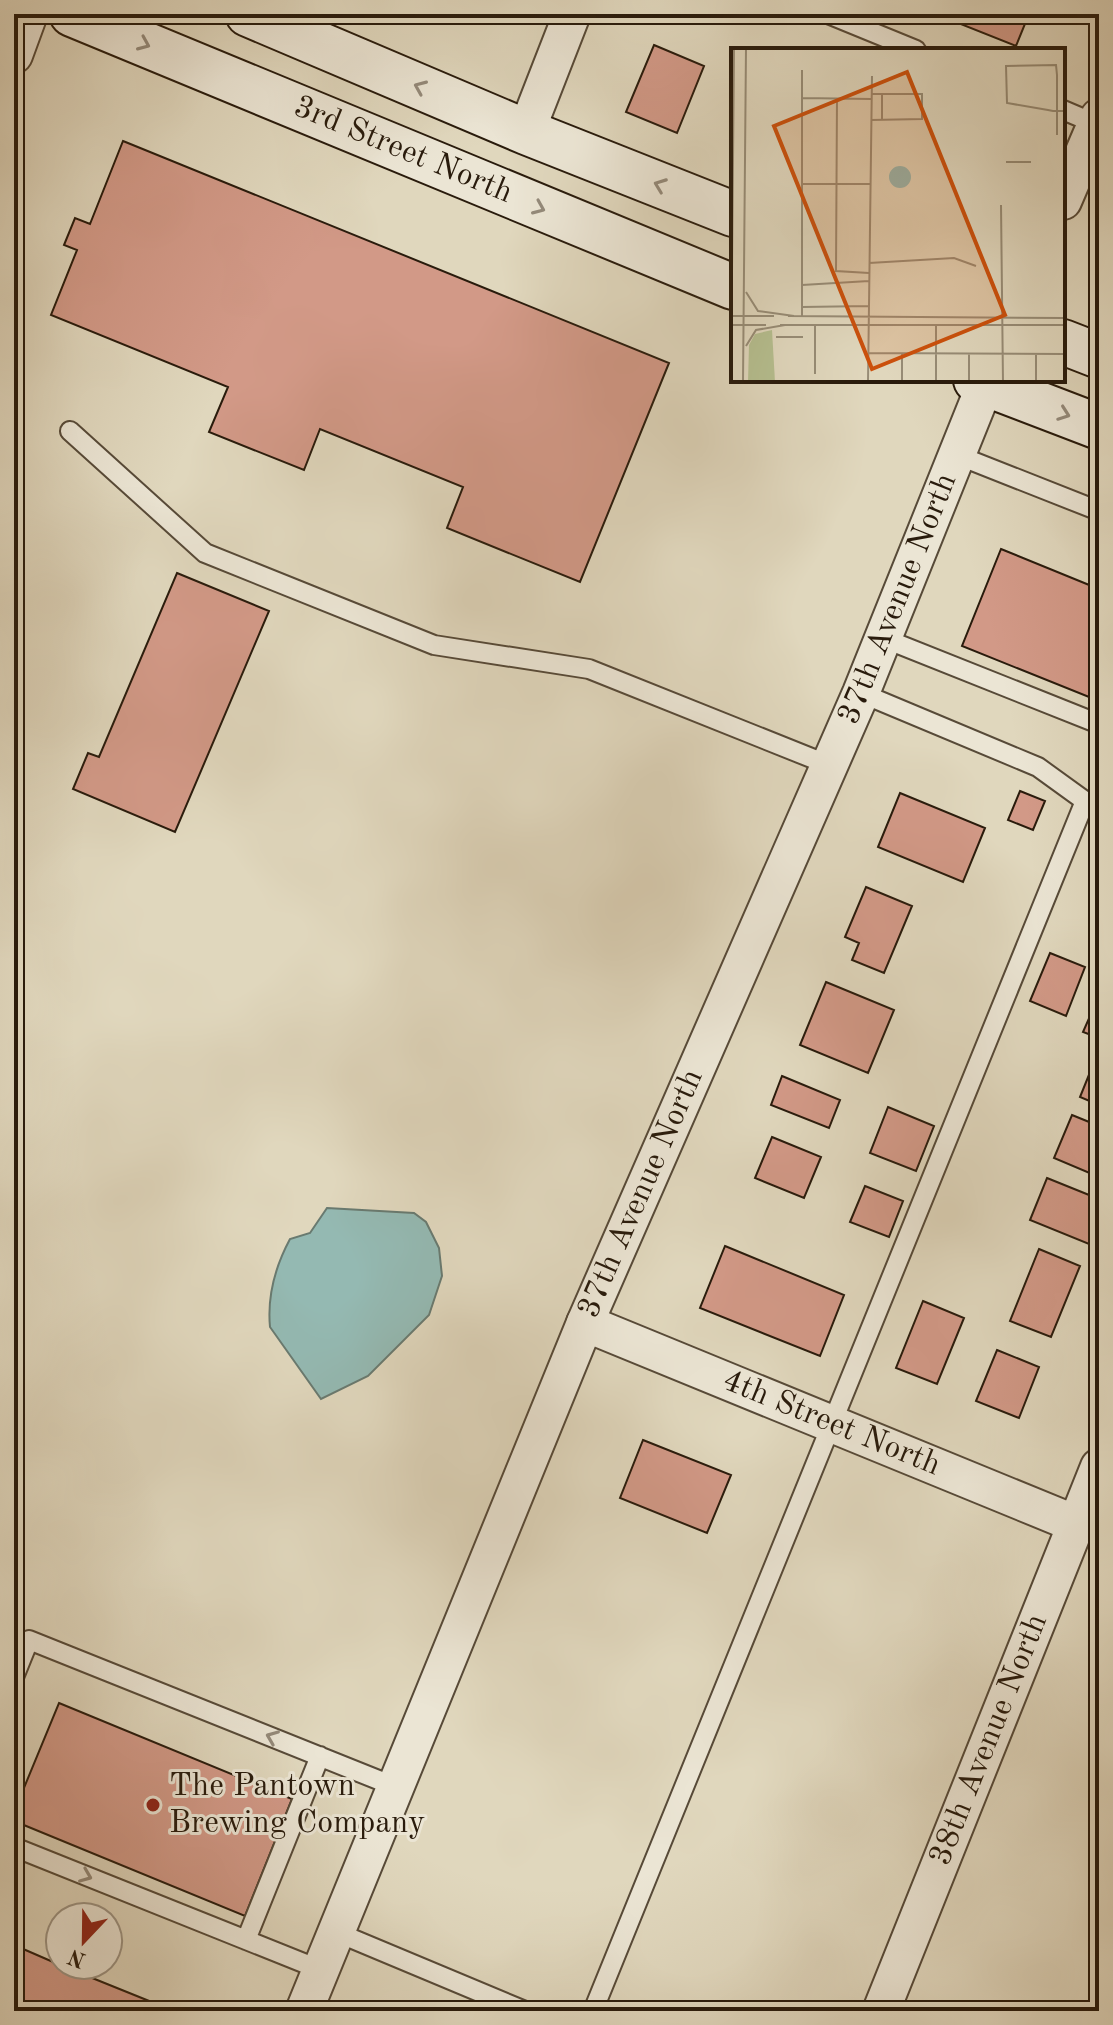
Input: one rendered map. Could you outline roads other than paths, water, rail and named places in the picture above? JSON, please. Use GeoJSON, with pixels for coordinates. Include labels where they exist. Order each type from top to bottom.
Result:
{"type":"FeatureCollection","features":[{"type":"Feature","properties":{"kind":"main road","name":"3rd Street North"},"geometry":{"type":"LineString","coordinates":[[72,14],[731,286]]}},
{"type":"Feature","properties":{"kind":"main road","name":"3rd Street North"},"geometry":{"type":"LineString","coordinates":[[248,14],[526,132],[731,213]]}},
{"type":"Feature","properties":{"kind":"main road"},"geometry":{"type":"LineString","coordinates":[[1065,343],[1099,356]]}},
{"type":"Feature","properties":{"kind":"main road"},"geometry":{"type":"LineString","coordinates":[[986,382],[1099,427]]}},
{"type":"Feature","properties":{"kind":"street"},"geometry":{"type":"LineString","coordinates":[[14,55],[29,14]]}},
{"type":"Feature","properties":{"kind":"street"},"geometry":{"type":"LineString","coordinates":[[526,132],[572,14]]}},
{"type":"Feature","properties":{"kind":"street"},"geometry":{"type":"LineString","coordinates":[[1065,196],[1098,120]]}},
{"type":"Feature","properties":{"kind":"street","name":"37th Avenue North"},"geometry":{"type":"LineString","coordinates":[[304,2011],[585,1323],[861,693],[957,455],[983,382]]}},
{"type":"Feature","properties":{"kind":"street","name":"4th Street North"},"geometry":{"type":"LineString","coordinates":[[585,1323],[1076,1524]]}},
{"type":"Feature","properties":{"kind":"street","name":"38th Avenue North"},"geometry":{"type":"LineString","coordinates":[[881,2011],[1099,1467]]}},
{"type":"Feature","properties":{"kind":"lane"},"geometry":{"type":"LineString","coordinates":[[828,14],[856,19],[912,48]]}},
{"type":"Feature","properties":{"kind":"lane"},"geometry":{"type":"LineString","coordinates":[[1065,111],[1098,120]]}},
{"type":"Feature","properties":{"kind":"lane"},"geometry":{"type":"LineString","coordinates":[[70,431],[205,553],[434,645],[589,669],[829,765]]}},
{"type":"Feature","properties":{"kind":"lane"},"geometry":{"type":"LineString","coordinates":[[957,455],[1099,511]]}},
{"type":"Feature","properties":{"kind":"lane"},"geometry":{"type":"LineString","coordinates":[[883,638],[1099,724]]}},
{"type":"Feature","properties":{"kind":"lane"},"geometry":{"type":"LineString","coordinates":[[593,2011],[1085,801],[1038,767],[861,693]]}},
{"type":"Feature","properties":{"kind":"lane"},"geometry":{"type":"LineString","coordinates":[[14,1677],[29,1640],[396,1787]]}},
{"type":"Feature","properties":{"kind":"lane"},"geometry":{"type":"LineString","coordinates":[[246,1940],[320,1756]]}},
{"type":"Feature","properties":{"kind":"lane"},"geometry":{"type":"LineString","coordinates":[[14,1847],[321,1970]]}},
{"type":"Feature","properties":{"kind":"lane"},"geometry":{"type":"LineString","coordinates":[[336,1932],[525,2011]]}},
{"type":"Feature","properties":{"kind":"water"},"geometry":{"type":"Polygon","coordinates":[[[327,1208],[414,1213],[426,1222],[439,1248],[442,1276],[429,1315],[368,1376],[321,1399],[270,1327],[269,1315],[273,1282],[290,1239],[310,1233],[327,1208]]]}},
{"type":"Feature","properties":{"kind":"place","name":"The Pantown Brewing Company"},"geometry":{"type":"Point","coordinates":[153,1805]}}]}
